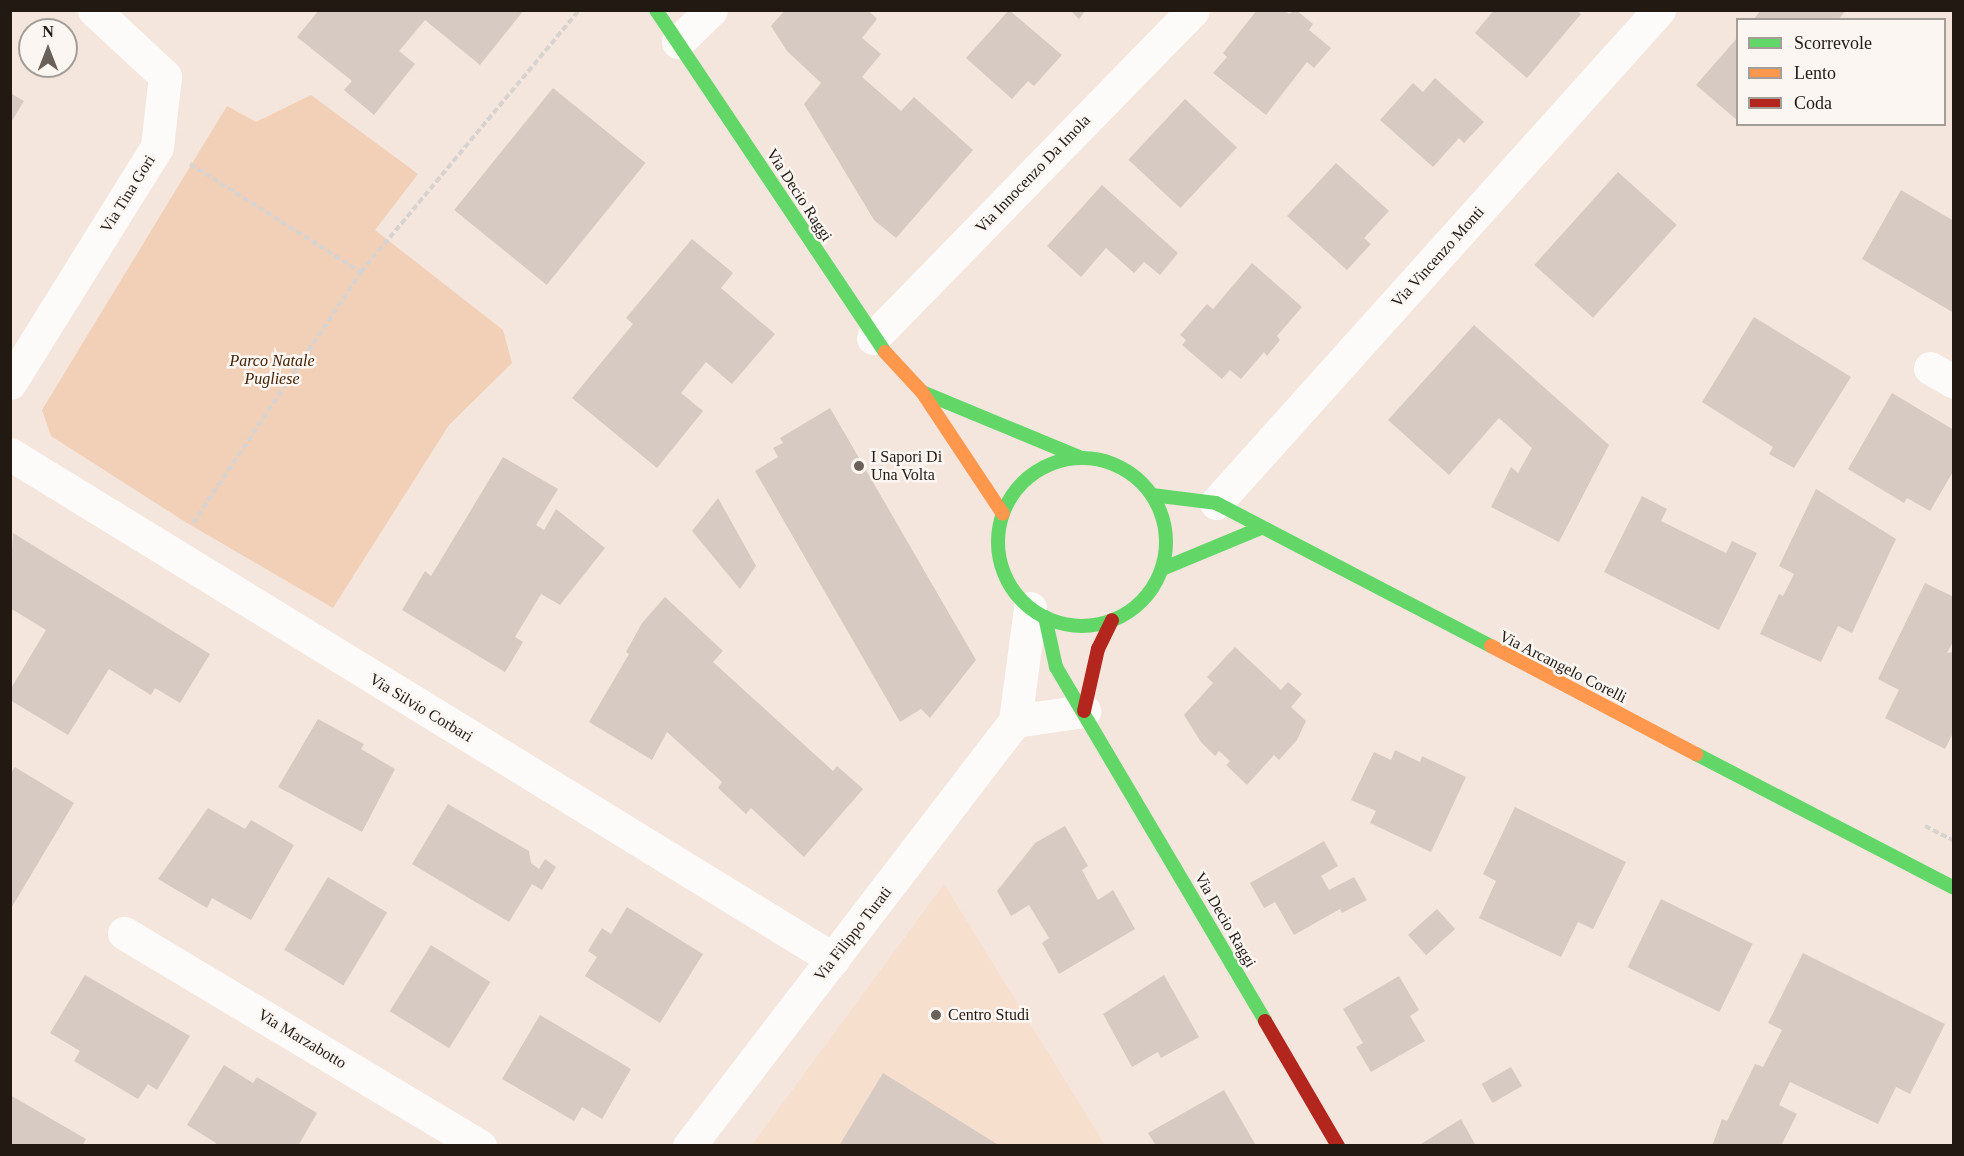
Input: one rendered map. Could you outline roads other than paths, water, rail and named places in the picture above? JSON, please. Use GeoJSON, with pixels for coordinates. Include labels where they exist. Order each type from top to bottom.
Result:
{"type":"FeatureCollection","features":[{"type":"Feature","properties":{"kind":"main road","name":"Via Decio Raggi"},"geometry":{"type":"LineString","coordinates":[[656,10],[873,338],[922,392],[1003,514]]}},
{"type":"Feature","properties":{"kind":"main road","name":"Via Decio Raggi"},"geometry":{"type":"LineString","coordinates":[[922,392],[1080,457]]}},
{"type":"Feature","properties":{"kind":"main road"},"geometry":{"type":"LineString","coordinates":[[1080,457],[1120,467],[1152,495],[1163,518],[1167,544],[1162,569],[1151,591],[1134,608],[1112,620],[1089,626],[1038,612],[1012,589],[1002,565],[998,539],[1003,514],[1015,491],[1032,474],[1055,462],[1080,457]]}},
{"type":"Feature","properties":{"kind":"main road","name":"Via Arcangelo Corelli"},"geometry":{"type":"LineString","coordinates":[[1152,495],[1215,502],[1260,528],[1953,888]]}},
{"type":"Feature","properties":{"kind":"main road"},"geometry":{"type":"LineString","coordinates":[[1162,569],[1260,528]]}},
{"type":"Feature","properties":{"kind":"main road","name":"Via Decio Raggi"},"geometry":{"type":"LineString","coordinates":[[1038,612],[1056,667],[1084,711],[1338,1146]]}},
{"type":"Feature","properties":{"kind":"main road"},"geometry":{"type":"LineString","coordinates":[[1084,711],[1098,649],[1112,620]]}},
{"type":"Feature","properties":{"kind":"street","name":"Via Tina Gori"},"geometry":{"type":"LineString","coordinates":[[10,383],[157,147],[165,76],[94,10]]}},
{"type":"Feature","properties":{"kind":"street"},"geometry":{"type":"LineString","coordinates":[[678,42],[711,10]]}},
{"type":"Feature","properties":{"kind":"street","name":"Via Innocenzo Da Imola"},"geometry":{"type":"LineString","coordinates":[[873,338],[1193,10]]}},
{"type":"Feature","properties":{"kind":"street","name":"Via Vincenzo Monti"},"geometry":{"type":"LineString","coordinates":[[1215,502],[1659,10]]}},
{"type":"Feature","properties":{"kind":"street","name":"Via Silvio Corbari"},"geometry":{"type":"LineString","coordinates":[[10,454],[171,555],[833,959]]}},
{"type":"Feature","properties":{"kind":"street"},"geometry":{"type":"LineString","coordinates":[[1038,612],[1016,721],[1084,711]]}},
{"type":"Feature","properties":{"kind":"street","name":"Via Filippo Turati"},"geometry":{"type":"LineString","coordinates":[[689,1146],[1016,721]]}},
{"type":"Feature","properties":{"kind":"street","name":"Via Marzabotto"},"geometry":{"type":"LineString","coordinates":[[124,933],[480,1146]]}},
{"type":"Feature","properties":{"kind":"place","name":"I Sapori Di Una Volta"},"geometry":{"type":"Point","coordinates":[859,466]}},
{"type":"Feature","properties":{"kind":"place","name":"Centro Studi"},"geometry":{"type":"Point","coordinates":[936,1015]}},
{"type":"Feature","properties":{"kind":"park label","name":"Parco Natale Pugliese"},"geometry":{"type":"Point","coordinates":[272,370]}}]}
